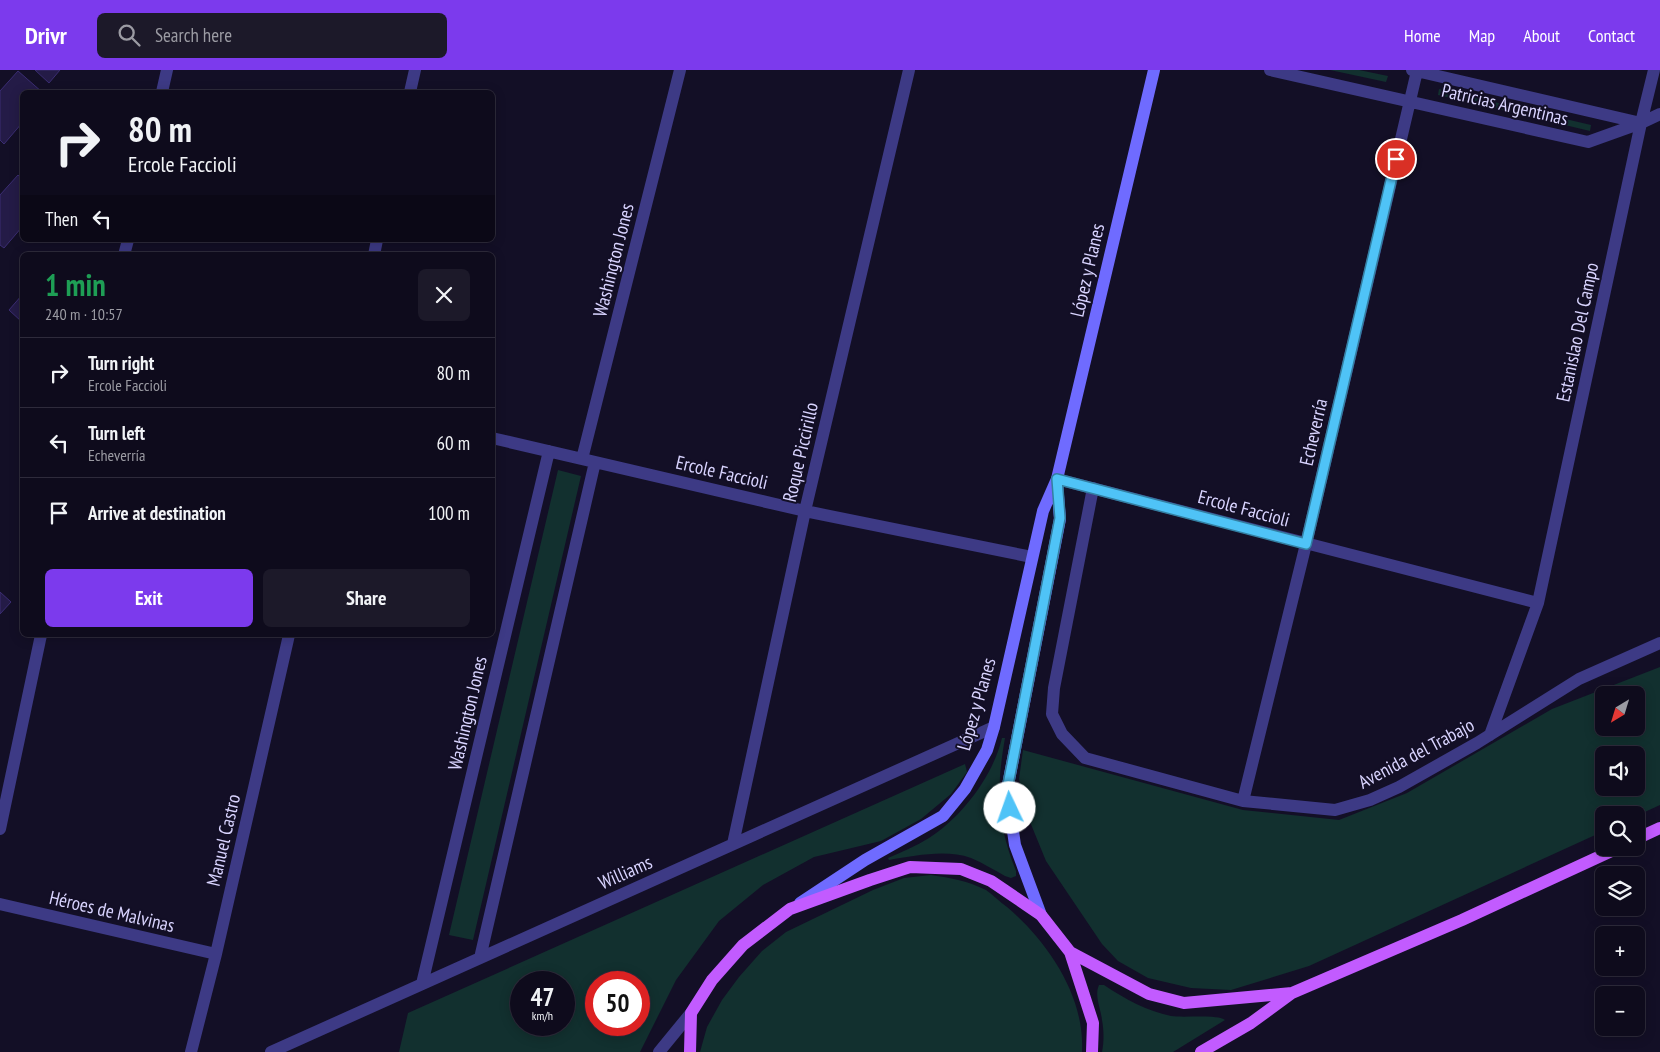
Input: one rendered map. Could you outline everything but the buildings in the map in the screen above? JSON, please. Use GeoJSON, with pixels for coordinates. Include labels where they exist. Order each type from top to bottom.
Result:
{"type":"FeatureCollection","features":[{"type":"Feature","properties":{"kind":"main road","name":"López y Planes"},"geometry":{"type":"LineString","coordinates":[[790,909],[865,860],[943,816],[965,789],[987,750],[994,727],[1043,511],[1057,479],[1154,70]]}},
{"type":"Feature","properties":{"kind":"main road","name":"López y Planes"},"geometry":{"type":"LineString","coordinates":[[1041,915],[1015,845],[1007,790],[1060,518],[1057,479]]}},
{"type":"Feature","properties":{"kind":"main road"},"geometry":{"type":"LineString","coordinates":[[1645,835],[1660,828]]}},
{"type":"Feature","properties":{"kind":"main road"},"geometry":{"type":"LineString","coordinates":[[1201,1052],[1251,1024],[1292,993],[1462,920],[1601,856]]}},
{"type":"Feature","properties":{"kind":"main road"},"geometry":{"type":"LineString","coordinates":[[690,1052],[691,1013],[712,980],[743,945],[790,909],[910,867],[961,868],[991,881],[1041,915],[1070,952],[1093,1023],[1092,1052]]}},
{"type":"Feature","properties":{"kind":"main road"},"geometry":{"type":"LineString","coordinates":[[1070,952],[1149,994],[1184,1003],[1292,993]]}},
{"type":"Feature","properties":{"kind":"street"},"geometry":{"type":"LineString","coordinates":[[162,90],[167,70]]}},
{"type":"Feature","properties":{"kind":"street"},"geometry":{"type":"LineString","coordinates":[[410,90],[415,70]]}},
{"type":"Feature","properties":{"kind":"street","name":"Washington Jones"},"geometry":{"type":"LineString","coordinates":[[480,958],[589,460],[680,70]]}},
{"type":"Feature","properties":{"kind":"street","name":"Roque Piccirillo"},"geometry":{"type":"LineString","coordinates":[[732,844],[805,511],[908,70]]}},
{"type":"Feature","properties":{"kind":"street","name":"Patricias Argentinas"},"geometry":{"type":"LineString","coordinates":[[1270,70],[1588,142],[1641,123],[1660,114]]}},
{"type":"Feature","properties":{"kind":"street","name":"Patricias Argentinas"},"geometry":{"type":"LineString","coordinates":[[1414,70],[1641,123]]}},
{"type":"Feature","properties":{"kind":"street","name":"Echeverría"},"geometry":{"type":"LineString","coordinates":[[1243,801],[1306,544],[1410,101],[1414,70]]}},
{"type":"Feature","properties":{"kind":"street","name":"Estanislao Del Campo"},"geometry":{"type":"LineString","coordinates":[[1490,736],[1538,603],[1654,70]]}},
{"type":"Feature","properties":{"kind":"street","name":"Ercole Faccioli"},"geometry":{"type":"LineString","coordinates":[[495,439],[805,511],[1032,557]]}},
{"type":"Feature","properties":{"kind":"street","name":"Washington Jones"},"geometry":{"type":"LineString","coordinates":[[422,984],[549,451]]}},
{"type":"Feature","properties":{"kind":"street","name":"Ercole Faccioli"},"geometry":{"type":"LineString","coordinates":[[1057,479],[1538,603]]}},
{"type":"Feature","properties":{"kind":"street","name":"Avenida del Trabajo"},"geometry":{"type":"LineString","coordinates":[[1093,488],[1054,688],[1052,714],[1062,734],[1085,758],[1243,801],[1335,810],[1370,800],[1399,787],[1490,736],[1579,679],[1660,642]]}},
{"type":"Feature","properties":{"kind":"street"},"geometry":{"type":"LineString","coordinates":[[0,829],[42,637]]}},
{"type":"Feature","properties":{"kind":"street","name":"Manuel Castro"},"geometry":{"type":"LineString","coordinates":[[191,1052],[216,954],[288,637]]}},
{"type":"Feature","properties":{"kind":"street","name":"Williams"},"geometry":{"type":"LineString","coordinates":[[271,1052],[994,727]]}},
{"type":"Feature","properties":{"kind":"street","name":"Héroes de Malvinas"},"geometry":{"type":"LineString","coordinates":[[0,904],[216,954]]}},
{"type":"Feature","properties":{"kind":"street"},"geometry":{"type":"LineString","coordinates":[[659,1052],[691,1013]]}},
{"type":"Feature","properties":{"kind":"green space"},"geometry":{"type":"Polygon","coordinates":[[[1330,70],[1359,70],[1388,76],[1386,82],[1330,70]]]}},
{"type":"Feature","properties":{"kind":"green space"},"geometry":{"type":"Polygon","coordinates":[[[1439,89],[1591,125],[1590,131],[1438,95],[1439,89]]]}},
{"type":"Feature","properties":{"kind":"green space"},"geometry":{"type":"Polygon","coordinates":[[[558,470],[581,476],[473,940],[449,935],[558,470]]]}},
{"type":"Feature","properties":{"kind":"green space"},"geometry":{"type":"Polygon","coordinates":[[[1660,667],[1660,805],[1645,812],[1645,806],[1595,806],[1595,835],[1309,966],[1231,990],[1191,988],[1148,978],[1118,961],[1102,944],[1046,861],[1028,817],[1019,779],[1023,750],[1243,810],[1339,820],[1407,793],[1552,709],[1595,692],[1595,736],[1645,736],[1645,686],[1611,686],[1660,667]]]}},
{"type":"Feature","properties":{"kind":"green space"},"geometry":{"type":"Polygon","coordinates":[[[1002,738],[1005,738],[1000,774],[1000,806],[1005,837],[1016,876],[1011,878],[1005,876],[984,864],[961,855],[930,854],[889,860],[888,858],[929,838],[953,819],[984,781],[998,752],[1002,738]]]}},
{"type":"Feature","properties":{"kind":"green space"},"geometry":{"type":"Polygon","coordinates":[[[965,764],[967,772],[951,794],[921,819],[881,841],[814,857],[763,885],[719,921],[676,980],[650,1032],[650,971],[585,971],[585,1036],[648,1036],[640,1052],[399,1052],[408,1013],[965,764]]]}},
{"type":"Feature","properties":{"kind":"green space"},"geometry":{"type":"Polygon","coordinates":[[[931,875],[959,880],[986,890],[1022,921],[1050,953],[1070,991],[1077,1011],[1081,1031],[1082,1052],[700,1052],[707,1027],[722,1000],[762,951],[786,932],[873,890],[904,878],[931,875]]]}},
{"type":"Feature","properties":{"kind":"green space"},"geometry":{"type":"Polygon","coordinates":[[[1099,985],[1104,985],[1136,1004],[1162,1014],[1215,1017],[1225,1020],[1173,1052],[1102,1052],[1103,1032],[1097,998],[1099,985]]]}},
{"type":"Feature","properties":{"kind":"route"},"geometry":{"type":"LineString","coordinates":[[1010,808],[1007,790],[1060,518],[1057,479],[1306,544],[1396,159]]}}]}
